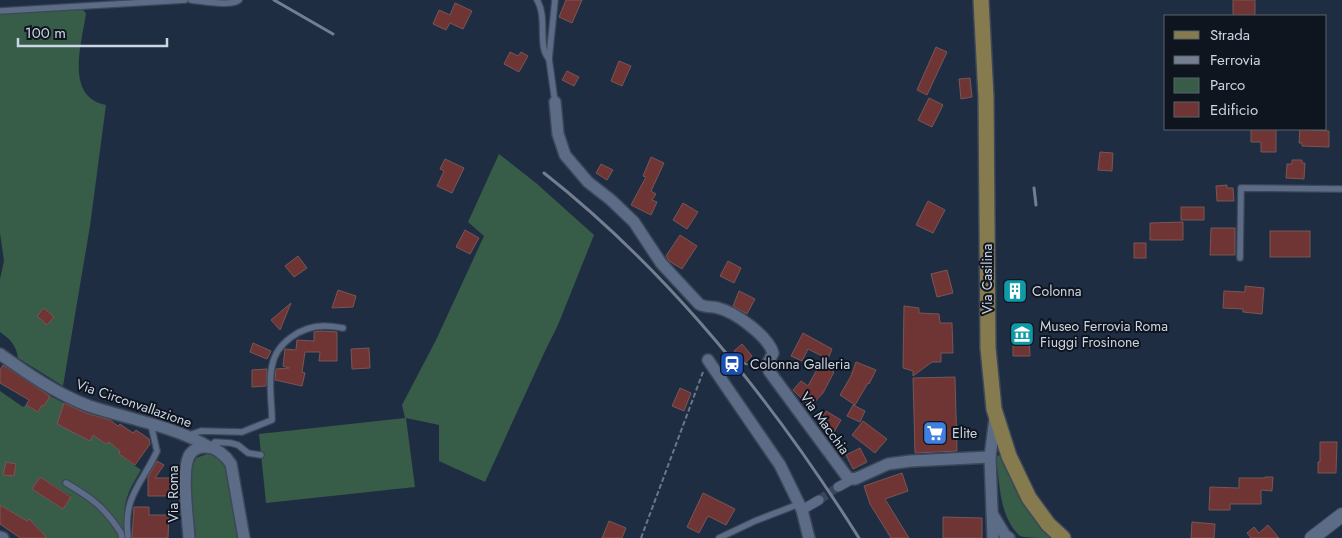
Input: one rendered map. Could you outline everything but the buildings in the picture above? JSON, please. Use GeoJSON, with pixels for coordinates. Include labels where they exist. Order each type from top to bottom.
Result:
{"type":"FeatureCollection","features":[{"type":"Feature","properties":{"kind":"main road","name":"Via Casilina"},"geometry":{"type":"LineString","coordinates":[[981,0],[986,97],[988,348],[995,414],[1009,456],[1029,498],[1048,524],[1063,538]]}},
{"type":"Feature","properties":{"kind":"street"},"geometry":{"type":"LineString","coordinates":[[555,102],[558,134],[565,155],[588,182],[631,218],[661,263],[699,304],[721,308],[732,314],[766,341],[773,353],[768,363],[769,371]]}},
{"type":"Feature","properties":{"kind":"street","name":"Via Circonvallazione"},"geometry":{"type":"LineString","coordinates":[[0,354],[45,384],[75,400],[188,436],[209,447]]}},
{"type":"Feature","properties":{"kind":"street"},"geometry":{"type":"LineString","coordinates":[[708,360],[780,466],[801,507],[809,538]]}},
{"type":"Feature","properties":{"kind":"street","name":"Via Macchia"},"geometry":{"type":"LineString","coordinates":[[769,371],[844,474],[851,480]]}},
{"type":"Feature","properties":{"kind":"street"},"geometry":{"type":"LineString","coordinates":[[993,538],[990,457],[995,414]]}},
{"type":"Feature","properties":{"kind":"street"},"geometry":{"type":"LineString","coordinates":[[209,447],[223,455],[230,464],[244,538]]}},
{"type":"Feature","properties":{"kind":"street","name":"Via Roma"},"geometry":{"type":"LineString","coordinates":[[188,538],[187,463],[192,452],[199,448],[209,447]]}},
{"type":"Feature","properties":{"kind":"street"},"geometry":{"type":"LineString","coordinates":[[838,487],[888,464],[990,457]]}},
{"type":"Feature","properties":{"kind":"street"},"geometry":{"type":"LineString","coordinates":[[801,507],[819,500]]}},
{"type":"Feature","properties":{"kind":"street"},"geometry":{"type":"LineString","coordinates":[[992,513],[1005,535],[1009,538]]}},
{"type":"Feature","properties":{"kind":"street"},"geometry":{"type":"LineString","coordinates":[[1312,538],[1340,518]]}},
{"type":"Feature","properties":{"kind":"lane"},"geometry":{"type":"LineString","coordinates":[[0,11],[186,0]]}},
{"type":"Feature","properties":{"kind":"lane"},"geometry":{"type":"LineString","coordinates":[[191,0],[236,3],[239,0]]}},
{"type":"Feature","properties":{"kind":"lane"},"geometry":{"type":"LineString","coordinates":[[538,0],[543,16],[545,53],[549,58]]}},
{"type":"Feature","properties":{"kind":"lane"},"geometry":{"type":"LineString","coordinates":[[555,0],[549,58],[555,102]]}},
{"type":"Feature","properties":{"kind":"lane"},"geometry":{"type":"LineString","coordinates":[[1240,258],[1241,188],[1342,190]]}},
{"type":"Feature","properties":{"kind":"lane"},"geometry":{"type":"LineString","coordinates":[[188,436],[201,431],[242,432],[272,420],[272,364],[280,347],[288,339],[307,329],[323,326],[343,328]]}},
{"type":"Feature","properties":{"kind":"lane"},"geometry":{"type":"LineString","coordinates":[[125,537],[131,498],[157,452],[151,425]]}},
{"type":"Feature","properties":{"kind":"lane"},"geometry":{"type":"LineString","coordinates":[[209,447],[215,442],[223,442],[238,445],[248,453],[262,455]]}},
{"type":"Feature","properties":{"kind":"lane"},"geometry":{"type":"LineString","coordinates":[[66,483],[86,494],[102,507],[125,537]]}},
{"type":"Feature","properties":{"kind":"lane"},"geometry":{"type":"LineString","coordinates":[[719,538],[755,522],[801,507]]}},
{"type":"Feature","properties":{"kind":"path"},"geometry":{"type":"LineString","coordinates":[[641,538],[708,360]]}},
{"type":"Feature","properties":{"kind":"path"},"geometry":{"type":"LineString","coordinates":[[743,364],[769,371]]}},
{"type":"Feature","properties":{"kind":"green space"},"geometry":{"type":"Polygon","coordinates":[[[81,8],[86,13],[79,53],[80,80],[85,91],[93,100],[106,105],[90,226],[63,386],[18,358],[12,343],[0,332],[0,279],[4,261],[0,233],[0,14],[81,8]]]}},
{"type":"Feature","properties":{"kind":"green space"},"geometry":{"type":"Polygon","coordinates":[[[499,154],[536,183],[594,235],[558,325],[485,482],[439,461],[439,425],[406,418],[415,487],[266,503],[259,434],[405,418],[402,405],[436,340],[484,236],[468,222],[499,154]]]}},
{"type":"Feature","properties":{"kind":"green space"},"geometry":{"type":"Polygon","coordinates":[[[0,391],[23,407],[26,405],[38,412],[50,396],[64,403],[57,424],[89,440],[93,435],[106,444],[109,442],[120,451],[119,454],[141,470],[126,502],[124,518],[126,538],[47,538],[29,519],[27,521],[0,505],[0,391]],[[40,477],[32,489],[63,509],[71,496],[40,477]]]}},
{"type":"Feature","properties":{"kind":"green space"},"geometry":{"type":"Polygon","coordinates":[[[207,454],[220,459],[227,469],[239,538],[196,538],[190,483],[191,470],[196,458],[207,454]]]}},
{"type":"Feature","properties":{"kind":"green space"},"geometry":{"type":"Polygon","coordinates":[[[998,455],[1003,457],[1011,479],[1028,511],[1051,538],[1020,536],[1014,530],[1006,515],[1001,498],[996,464],[998,455]]]}},
{"type":"Feature","properties":{"kind":"tunnel"},"geometry":{"type":"LineString","coordinates":[[819,500],[838,487]]}},
{"type":"Feature","properties":{"kind":"railway"},"geometry":{"type":"LineString","coordinates":[[274,0],[333,34]]}},
{"type":"Feature","properties":{"kind":"railway"},"geometry":{"type":"LineString","coordinates":[[544,173],[591,212],[635,253],[717,342],[792,438],[859,538]]}},
{"type":"Feature","properties":{"kind":"railway"},"geometry":{"type":"LineString","coordinates":[[1034,188],[1036,205]]}},
{"type":"Feature","properties":{"kind":"place","name":"Colonna"},"geometry":{"type":"Point","coordinates":[1015,291]}},
{"type":"Feature","properties":{"kind":"place","name":"Museo Ferrovia Roma Fiuggi Frosinone"},"geometry":{"type":"Point","coordinates":[1022,334]}},
{"type":"Feature","properties":{"kind":"place","name":"Colonna Galleria"},"geometry":{"type":"Point","coordinates":[732,364]}},
{"type":"Feature","properties":{"kind":"place","name":"Elite"},"geometry":{"type":"Point","coordinates":[935,433]}}]}
